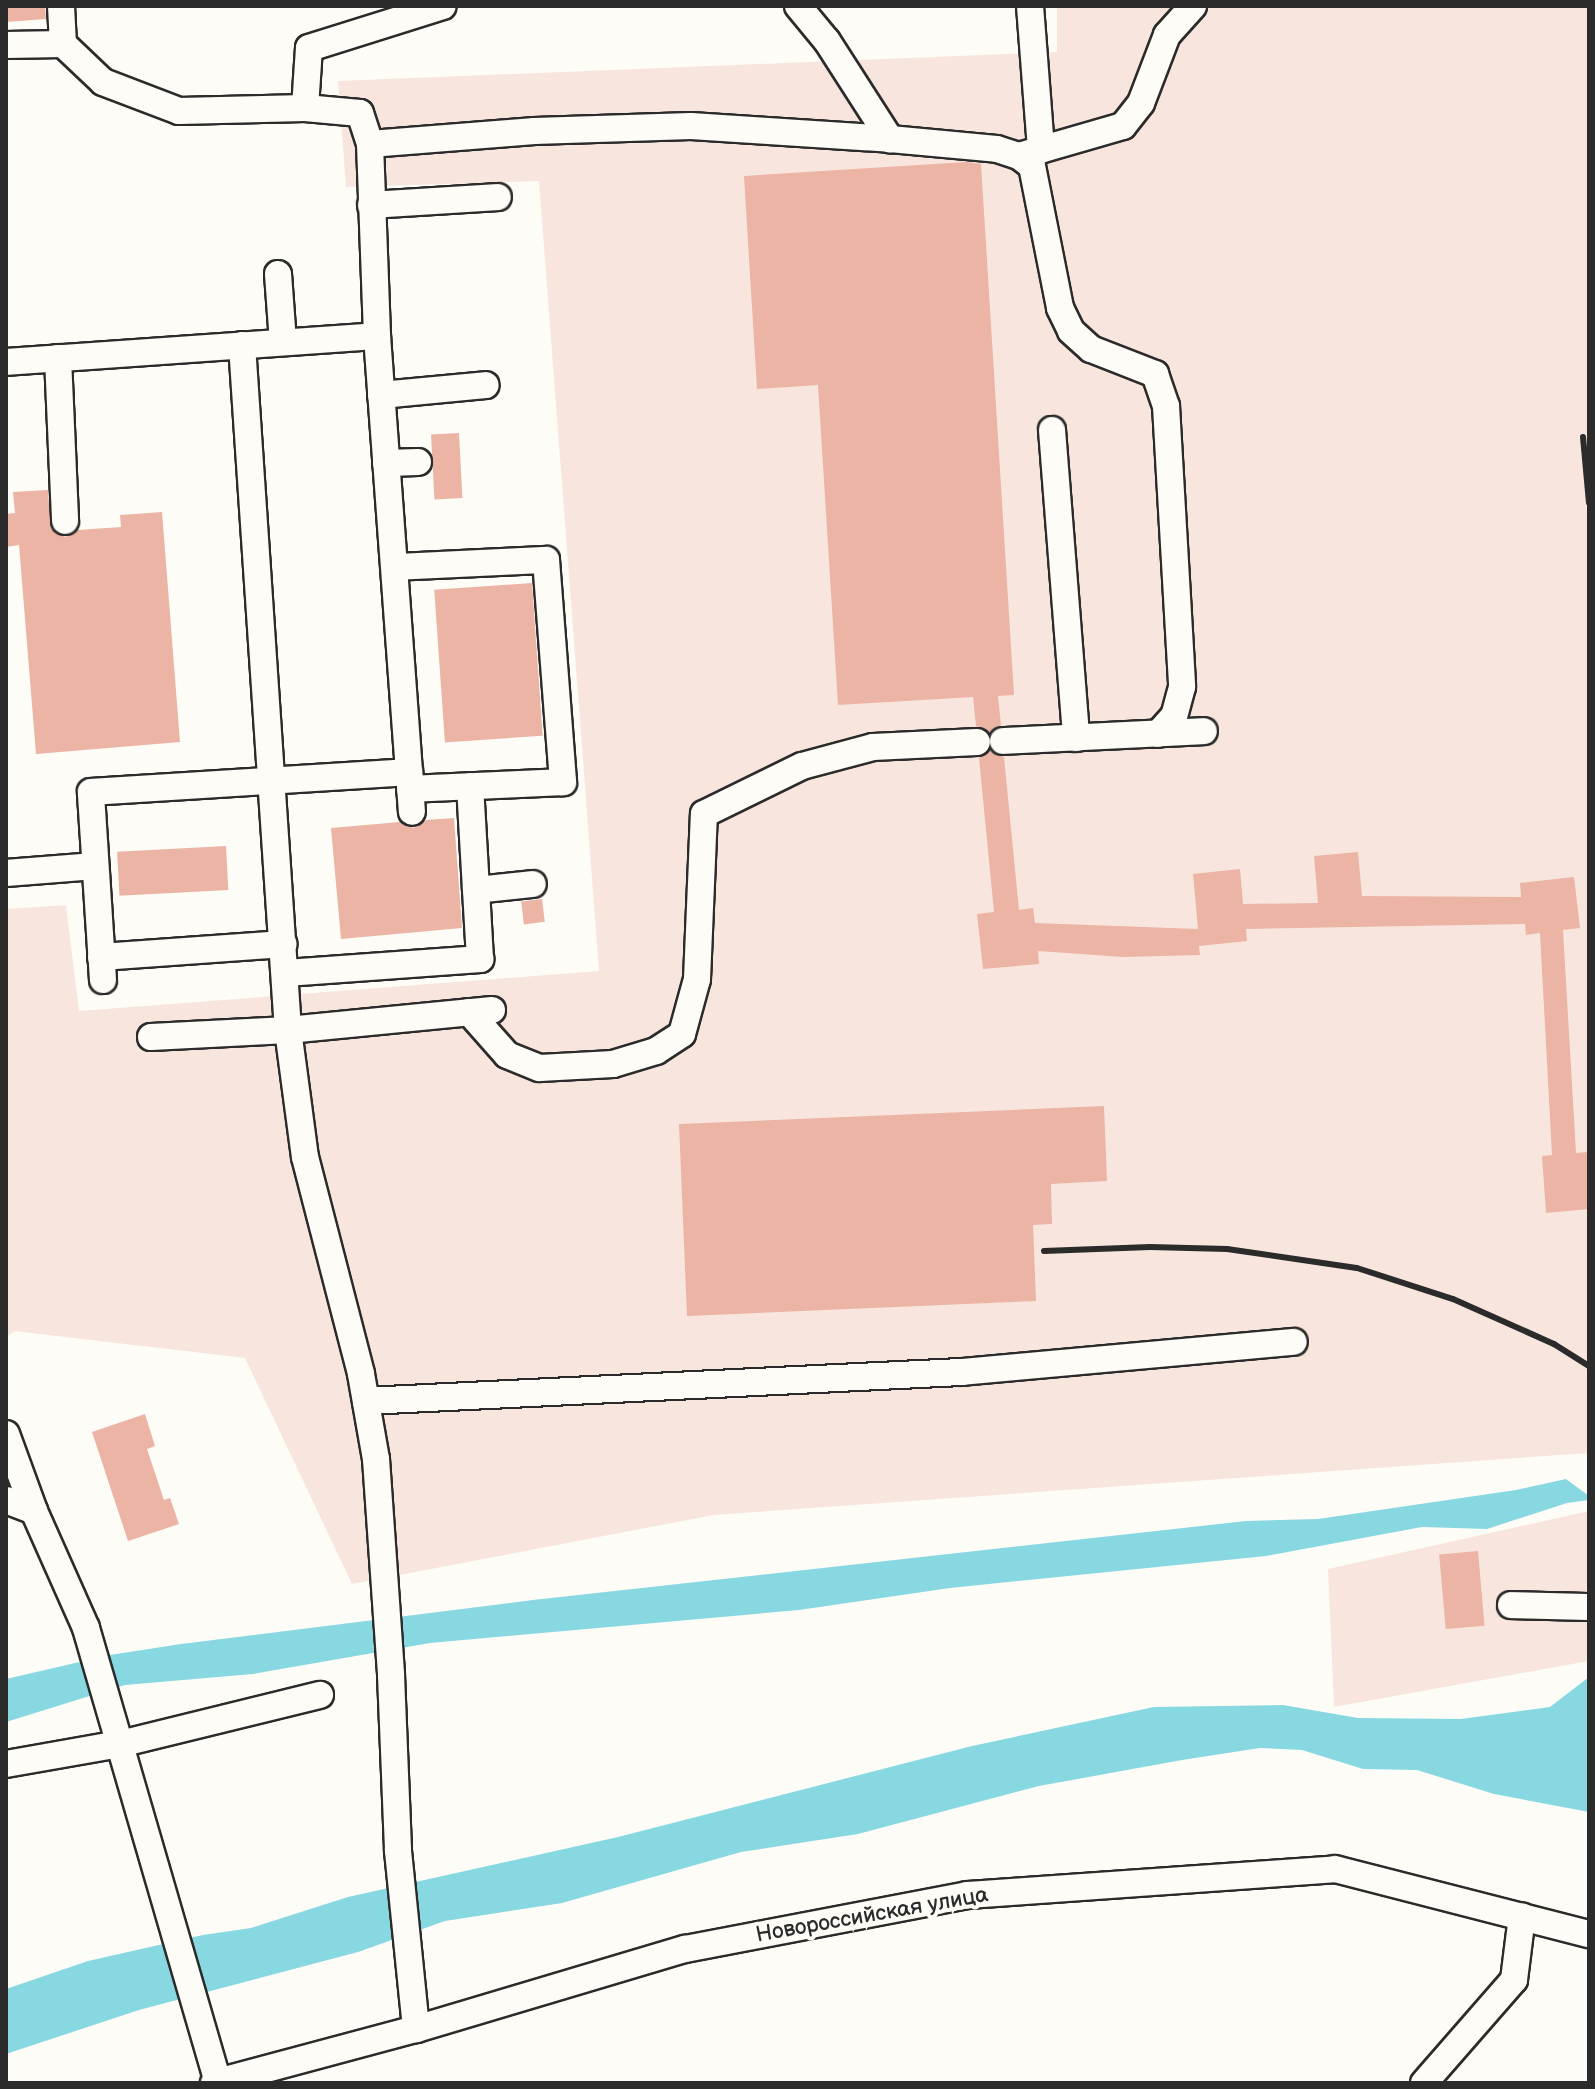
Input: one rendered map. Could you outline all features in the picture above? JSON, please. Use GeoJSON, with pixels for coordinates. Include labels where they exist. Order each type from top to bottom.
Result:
{"type":"FeatureCollection","features":[{"type":"Feature","properties":{"kind":"street"},"geometry":{"type":"LineString","coordinates":[[61,6],[63,44],[103,82],[179,111],[305,108],[360,113],[370,144],[377,336],[410,791]]}},
{"type":"Feature","properties":{"kind":"street"},"geometry":{"type":"LineString","coordinates":[[305,108],[309,48],[443,6]]}},
{"type":"Feature","properties":{"kind":"street"},"geometry":{"type":"LineString","coordinates":[[798,6],[827,41],[890,139]]}},
{"type":"Feature","properties":{"kind":"street"},"geometry":{"type":"LineString","coordinates":[[1030,6],[1030,153],[1060,308],[1071,331],[1091,349],[1155,374],[1166,406],[1182,687],[1174,716],[1158,734]]}},
{"type":"Feature","properties":{"kind":"street"},"geometry":{"type":"LineString","coordinates":[[370,144],[534,131],[691,126],[890,139],[1030,153],[1123,126],[1141,103],[1167,35],[1193,6]]}},
{"type":"Feature","properties":{"kind":"street"},"geometry":{"type":"LineString","coordinates":[[6,45],[63,44]]}},
{"type":"Feature","properties":{"kind":"street"},"geometry":{"type":"LineString","coordinates":[[371,205],[498,197]]}},
{"type":"Feature","properties":{"kind":"street"},"geometry":{"type":"LineString","coordinates":[[278,274],[283,342]]}},
{"type":"Feature","properties":{"kind":"street"},"geometry":{"type":"LineString","coordinates":[[6,362],[377,336]]}},
{"type":"Feature","properties":{"kind":"street"},"geometry":{"type":"LineString","coordinates":[[242,345],[288,1030],[305,1157],[366,1401],[376,1459],[391,1675],[398,1851],[416,2029]]}},
{"type":"Feature","properties":{"kind":"street"},"geometry":{"type":"LineString","coordinates":[[58,358],[65,521]]}},
{"type":"Feature","properties":{"kind":"street"},"geometry":{"type":"LineString","coordinates":[[381,395],[486,385]]}},
{"type":"Feature","properties":{"kind":"street"},"geometry":{"type":"LineString","coordinates":[[1052,430],[1076,738]]}},
{"type":"Feature","properties":{"kind":"street"},"geometry":{"type":"LineString","coordinates":[[386,463],[418,462]]}},
{"type":"Feature","properties":{"kind":"street"},"geometry":{"type":"LineString","coordinates":[[284,944],[102,968],[91,792],[273,783],[410,791],[563,782],[546,560],[395,567]]}},
{"type":"Feature","properties":{"kind":"street"},"geometry":{"type":"LineString","coordinates":[[151,1037],[288,1030],[480,1011],[507,1055],[540,1068],[613,1064],[656,1051],[682,1034],[697,979],[704,814],[802,766],[873,747],[1204,731]]}},
{"type":"Feature","properties":{"kind":"street"},"geometry":{"type":"LineString","coordinates":[[286,973],[480,959],[470,786]]}},
{"type":"Feature","properties":{"kind":"street"},"geometry":{"type":"LineString","coordinates":[[6,873],[95,866]]}},
{"type":"Feature","properties":{"kind":"street"},"geometry":{"type":"LineString","coordinates":[[476,890],[533,884]]}},
{"type":"Feature","properties":{"kind":"street"},"geometry":{"type":"LineString","coordinates":[[366,1401],[962,1372],[1294,1342]]}},
{"type":"Feature","properties":{"kind":"street"},"geometry":{"type":"LineString","coordinates":[[6,1434],[34,1511],[86,1628],[216,2082]]}},
{"type":"Feature","properties":{"kind":"street"},"geometry":{"type":"LineString","coordinates":[[6,1500],[34,1511]]}},
{"type":"Feature","properties":{"kind":"street"},"geometry":{"type":"LineString","coordinates":[[1511,1605],[1589,1607]]}},
{"type":"Feature","properties":{"kind":"street"},"geometry":{"type":"LineString","coordinates":[[6,1764],[120,1744],[320,1695]]}},
{"type":"Feature","properties":{"kind":"street","name":"Новороссийская улица"},"geometry":{"type":"LineString","coordinates":[[216,2082],[416,2029],[685,1949],[967,1895],[1335,1869],[1589,1934]]}},
{"type":"Feature","properties":{"kind":"street"},"geometry":{"type":"LineString","coordinates":[[1424,2083],[1514,1980],[1522,1916]]}},
{"type":"Feature","properties":{"kind":"shaded area"},"geometry":{"type":"Polygon","coordinates":[[[1057,6],[1589,6],[1589,1453],[714,1515],[352,1584],[245,1358],[14,1331],[6,1338],[6,909],[66,905],[79,1011],[599,971],[539,181],[346,187],[338,81],[1057,52],[1057,6]]]}},
{"type":"Feature","properties":{"kind":"shaded area"},"geometry":{"type":"Polygon","coordinates":[[[1589,1511],[1589,1661],[1334,1707],[1328,1569],[1589,1511]]]}},
{"type":"Feature","properties":{"kind":"water"},"geometry":{"type":"Polygon","coordinates":[[[1566,1479],[1589,1496],[1589,1500],[1567,1503],[1487,1529],[1422,1527],[1266,1556],[950,1588],[799,1610],[430,1643],[253,1674],[125,1685],[6,1722],[6,1679],[110,1655],[533,1600],[1246,1521],[1318,1519],[1516,1490],[1566,1479]]]}},
{"type":"Feature","properties":{"kind":"water"},"geometry":{"type":"Polygon","coordinates":[[[1589,1677],[1589,1812],[1494,1794],[1417,1770],[1363,1769],[1302,1750],[1260,1748],[1039,1786],[858,1834],[741,1852],[562,1903],[445,1921],[358,1952],[139,2010],[6,2054],[6,1989],[88,1961],[203,1935],[251,1928],[348,1897],[618,1837],[972,1746],[1154,1707],[1283,1705],[1358,1718],[1461,1719],[1550,1707],[1589,1677]]]}},
{"type":"Feature","properties":{"kind":"building"},"geometry":{"type":"Polygon","coordinates":[[[6,6],[45,6],[46,19],[6,22],[6,6]]]}},
{"type":"Feature","properties":{"kind":"building"},"geometry":{"type":"Polygon","coordinates":[[[967,162],[981,164],[1014,695],[998,696],[1001,725],[990,733],[976,726],[973,697],[838,705],[818,385],[757,389],[744,176],[967,162]]]}},
{"type":"Feature","properties":{"kind":"building"},"geometry":{"type":"Polygon","coordinates":[[[459,433],[462,498],[434,499],[431,434],[459,433]]]}},
{"type":"Feature","properties":{"kind":"building"},"geometry":{"type":"Polygon","coordinates":[[[48,490],[51,529],[65,537],[78,530],[121,527],[120,515],[162,512],[180,742],[36,754],[19,545],[6,547],[6,514],[15,513],[13,492],[48,490]]]}},
{"type":"Feature","properties":{"kind":"building"},"geometry":{"type":"Polygon","coordinates":[[[532,583],[543,736],[445,742],[434,590],[532,583]]]}},
{"type":"Feature","properties":{"kind":"building"},"geometry":{"type":"Polygon","coordinates":[[[990,750],[1004,757],[1019,910],[1033,908],[1035,923],[1198,929],[1193,874],[1240,869],[1243,904],[1318,903],[1314,856],[1358,852],[1362,896],[1521,897],[1520,883],[1574,877],[1580,928],[1563,930],[1576,1153],[1588,1152],[1589,1209],[1546,1213],[1542,1156],[1552,1155],[1540,933],[1526,935],[1525,924],[1246,929],[1247,941],[1199,946],[1200,955],[1123,957],[1038,951],[1039,964],[983,969],[977,914],[994,912],[979,758],[990,750]]]}},
{"type":"Feature","properties":{"kind":"building"},"geometry":{"type":"Polygon","coordinates":[[[454,818],[462,928],[341,939],[331,828],[400,822],[414,828],[426,820],[454,818]]]}},
{"type":"Feature","properties":{"kind":"building"},"geometry":{"type":"Polygon","coordinates":[[[226,846],[228,890],[119,896],[117,852],[226,846]]]}},
{"type":"Feature","properties":{"kind":"building"},"geometry":{"type":"Polygon","coordinates":[[[542,899],[545,922],[524,924],[521,902],[542,899]]]}},
{"type":"Feature","properties":{"kind":"building"},"geometry":{"type":"Polygon","coordinates":[[[1104,1106],[1107,1181],[1051,1184],[1052,1224],[1033,1225],[1036,1301],[687,1316],[679,1124],[1104,1106]]]}},
{"type":"Feature","properties":{"kind":"building"},"geometry":{"type":"Polygon","coordinates":[[[145,1414],[155,1446],[147,1449],[164,1500],[170,1498],[179,1524],[128,1541],[92,1432],[145,1414]]]}},
{"type":"Feature","properties":{"kind":"building"},"geometry":{"type":"Polygon","coordinates":[[[1478,1551],[1485,1626],[1446,1629],[1439,1554],[1478,1551]]]}},
{"type":"Feature","properties":{"kind":"railway"},"geometry":{"type":"LineString","coordinates":[[1583,437],[1589,503]]}},
{"type":"Feature","properties":{"kind":"railway"},"geometry":{"type":"LineString","coordinates":[[1044,1251],[1150,1247],[1227,1249],[1357,1268],[1453,1299],[1554,1344],[1589,1366]]}}]}
